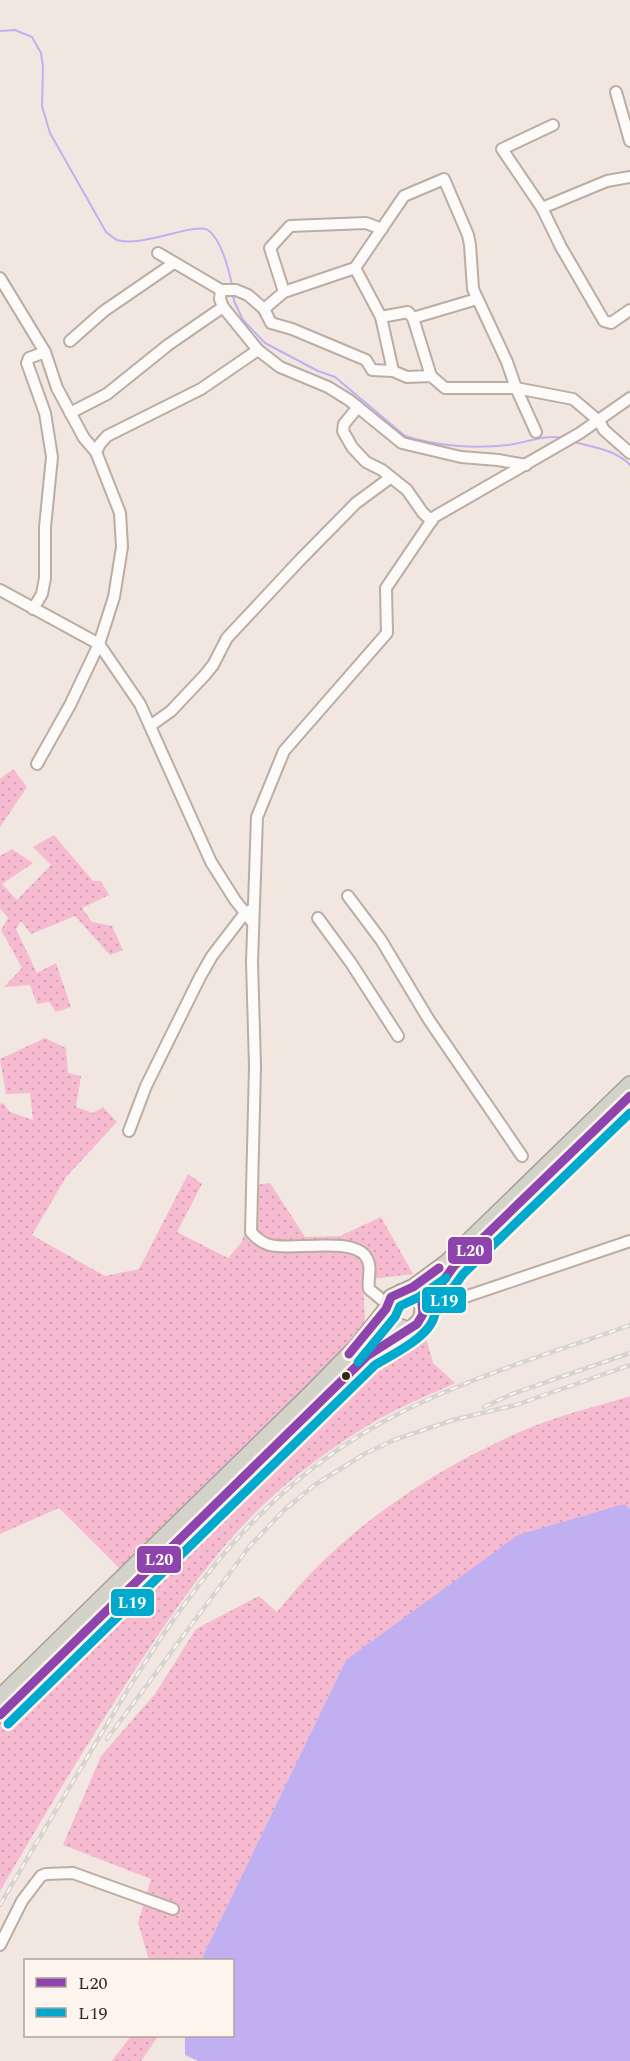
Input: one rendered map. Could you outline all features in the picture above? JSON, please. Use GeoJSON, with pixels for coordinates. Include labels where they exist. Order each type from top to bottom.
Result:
{"type":"FeatureCollection","features":[{"type":"Feature","properties":{"kind":"highway"},"geometry":{"type":"LineString","coordinates":[[0,1697],[358,1345],[387,1306],[391,1297],[431,1275],[447,1262],[630,1084]]}},
{"type":"Feature","properties":{"kind":"highway"},"geometry":{"type":"LineString","coordinates":[[0,1715],[367,1356],[417,1324],[422,1308],[454,1266],[630,1096]]}},
{"type":"Feature","properties":{"kind":"highway"},"geometry":{"type":"LineString","coordinates":[[401,1292],[411,1293],[418,1298],[422,1308]]}},
{"type":"Feature","properties":{"kind":"highway"},"geometry":{"type":"LineString","coordinates":[[387,1306],[388,1318],[394,1325],[407,1329]]}},
{"type":"Feature","properties":{"kind":"street"},"geometry":{"type":"LineString","coordinates":[[616,92],[630,141]]}},
{"type":"Feature","properties":{"kind":"street"},"geometry":{"type":"LineString","coordinates":[[553,124],[502,149],[542,208],[561,247],[604,321],[611,323],[630,310]]}},
{"type":"Feature","properties":{"kind":"street"},"geometry":{"type":"LineString","coordinates":[[542,208],[607,181],[630,177]]}},
{"type":"Feature","properties":{"kind":"street"},"geometry":{"type":"LineString","coordinates":[[264,309],[284,292],[355,268],[404,196],[444,179],[468,235],[473,289],[536,432]]}},
{"type":"Feature","properties":{"kind":"street"},"geometry":{"type":"LineString","coordinates":[[284,292],[270,248],[290,226],[366,223],[382,229]]}},
{"type":"Feature","properties":{"kind":"street"},"geometry":{"type":"LineString","coordinates":[[158,253],[204,282],[248,295],[264,309],[271,323],[292,328],[366,360],[372,370],[393,371],[407,377],[431,376]]}},
{"type":"Feature","properties":{"kind":"street"},"geometry":{"type":"LineString","coordinates":[[70,341],[104,311],[174,263]]}},
{"type":"Feature","properties":{"kind":"street"},"geometry":{"type":"LineString","coordinates":[[355,268],[381,317],[393,371]]}},
{"type":"Feature","properties":{"kind":"street"},"geometry":{"type":"LineString","coordinates":[[0,278],[45,352],[57,388],[84,438],[96,452],[120,513],[122,547],[114,597],[99,644],[70,705],[36,764]]}},
{"type":"Feature","properties":{"kind":"street"},"geometry":{"type":"LineString","coordinates":[[228,290],[220,299],[223,307],[258,350],[280,367],[328,387],[402,443],[461,457],[526,465]]}},
{"type":"Feature","properties":{"kind":"street"},"geometry":{"type":"LineString","coordinates":[[413,318],[477,299]]}},
{"type":"Feature","properties":{"kind":"street"},"geometry":{"type":"LineString","coordinates":[[70,413],[107,394],[168,345],[223,307]]}},
{"type":"Feature","properties":{"kind":"street"},"geometry":{"type":"LineString","coordinates":[[381,317],[408,312],[413,318],[431,376],[445,388],[516,388],[573,399],[599,421],[604,430],[630,453]]}},
{"type":"Feature","properties":{"kind":"street"},"geometry":{"type":"LineString","coordinates":[[96,452],[107,436],[201,389],[258,350]]}},
{"type":"Feature","properties":{"kind":"street"},"geometry":{"type":"LineString","coordinates":[[33,609],[42,594],[45,578],[45,527],[52,457],[45,413],[27,363],[29,358],[45,352]]}},
{"type":"Feature","properties":{"kind":"street"},"geometry":{"type":"LineString","coordinates":[[387,1306],[369,1290],[369,1263],[359,1251],[321,1245],[270,1245],[251,1232],[255,1066],[253,923],[250,910],[257,817],[284,751],[387,633],[386,588],[434,517],[557,447],[599,421],[630,398]]}},
{"type":"Feature","properties":{"kind":"street"},"geometry":{"type":"LineString","coordinates":[[358,408],[344,424],[343,431],[352,447],[366,462],[381,470],[407,490],[423,513],[432,521]]}},
{"type":"Feature","properties":{"kind":"street"},"geometry":{"type":"LineString","coordinates":[[150,726],[171,711],[204,676],[213,665],[227,638],[299,561],[356,503],[390,478]]}},
{"type":"Feature","properties":{"kind":"street"},"geometry":{"type":"LineString","coordinates":[[0,590],[99,644],[140,704],[211,862],[250,910]]}},
{"type":"Feature","properties":{"kind":"street"},"geometry":{"type":"LineString","coordinates":[[348,896],[381,940],[429,1020],[522,1156]]}},
{"type":"Feature","properties":{"kind":"street"},"geometry":{"type":"LineString","coordinates":[[129,1131],[146,1086],[200,977],[212,956],[250,910]]}},
{"type":"Feature","properties":{"kind":"street"},"geometry":{"type":"LineString","coordinates":[[318,918],[351,963],[398,1036]]}},
{"type":"Feature","properties":{"kind":"street"},"geometry":{"type":"LineString","coordinates":[[422,1308],[453,1301],[630,1241]]}},
{"type":"Feature","properties":{"kind":"street"},"geometry":{"type":"LineString","coordinates":[[0,1945],[22,1901],[41,1876],[46,1874],[73,1873],[173,1909]]}},
{"type":"Feature","properties":{"kind":"shaded area"},"geometry":{"type":"Polygon","coordinates":[[[13,769],[27,787],[0,827],[0,779],[13,769]]]}},
{"type":"Feature","properties":{"kind":"shaded area"},"geometry":{"type":"Polygon","coordinates":[[[54,835],[93,881],[101,881],[109,895],[82,908],[92,922],[112,926],[123,950],[110,955],[75,916],[31,934],[21,921],[16,929],[37,973],[56,963],[71,1007],[56,1012],[49,1002],[37,1004],[30,985],[4,987],[22,968],[1,930],[8,918],[0,908],[0,856],[12,849],[33,863],[2,884],[17,900],[51,865],[33,847],[54,835]]]}},
{"type":"Feature","properties":{"kind":"shaded area"},"geometry":{"type":"Polygon","coordinates":[[[45,1038],[66,1048],[68,1073],[81,1076],[76,1107],[93,1113],[103,1107],[117,1122],[66,1177],[32,1235],[105,1276],[139,1269],[188,1174],[202,1184],[177,1232],[228,1258],[242,1242],[256,1185],[270,1183],[305,1237],[340,1236],[381,1217],[413,1274],[363,1280],[365,1323],[328,1368],[122,1571],[59,1508],[0,1534],[0,1104],[3,1103],[10,1112],[33,1120],[30,1093],[6,1094],[0,1059],[45,1038]]]}},
{"type":"Feature","properties":{"kind":"shaded area"},"geometry":{"type":"Polygon","coordinates":[[[424,1330],[433,1363],[455,1383],[386,1415],[345,1440],[281,1488],[237,1532],[189,1590],[133,1673],[65,1781],[0,1891],[0,1721],[347,1377],[396,1341],[424,1330]]]}},
{"type":"Feature","properties":{"kind":"shaded area"},"geometry":{"type":"Polygon","coordinates":[[[630,1396],[630,1509],[623,1504],[346,1660],[201,1959],[149,1959],[138,1923],[151,1879],[63,1845],[101,1756],[155,1694],[196,1629],[259,1596],[277,1612],[331,1553],[394,1502],[427,1480],[498,1442],[534,1426],[630,1396]]]}},
{"type":"Feature","properties":{"kind":"shaded area"},"geometry":{"type":"Polygon","coordinates":[[[624,1504],[630,1509],[630,2061],[198,2061],[185,2055],[185,2037],[234,2037],[234,1959],[201,1959],[346,1660],[518,1535],[624,1504]]]}},
{"type":"Feature","properties":{"kind":"shaded area"},"geometry":{"type":"Polygon","coordinates":[[[130,2037],[157,2037],[141,2061],[112,2061],[130,2037]]]}},
{"type":"Feature","properties":{"kind":"waterway"},"geometry":{"type":"LineString","coordinates":[[0,31],[15,30],[32,37],[41,53],[42,106],[50,133],[106,232],[117,240],[127,242],[192,229],[208,230],[221,247],[232,285]]}},
{"type":"Feature","properties":{"kind":"waterway"},"geometry":{"type":"LineString","coordinates":[[233,294],[243,320],[265,343],[318,371],[335,377],[405,436],[469,447],[508,445],[550,437],[563,438]]}},
{"type":"Feature","properties":{"kind":"waterway"},"geometry":{"type":"LineString","coordinates":[[574,442],[611,452],[630,465]]}},
{"type":"Feature","properties":{"kind":"railway"},"geometry":{"type":"LineString","coordinates":[[0,1905],[126,1694],[185,1604],[252,1522],[291,1486],[333,1453],[410,1408],[503,1369],[630,1325]]}},
{"type":"Feature","properties":{"kind":"railway"},"geometry":{"type":"LineString","coordinates":[[484,1407],[512,1394],[630,1353]]}},
{"type":"Feature","properties":{"kind":"railway"},"geometry":{"type":"LineString","coordinates":[[107,1739],[249,1547],[284,1510],[316,1484],[366,1453],[394,1440],[453,1420],[516,1405],[630,1365]]}},
{"type":"Feature","properties":{"kind":"transit line","name":"L20"},"geometry":{"type":"LineString","coordinates":[[0,1715],[367,1356],[417,1324],[423,1314],[422,1304],[433,1295],[454,1266],[630,1096]]}},
{"type":"Feature","properties":{"kind":"transit line","name":"L19"},"geometry":{"type":"LineString","coordinates":[[8,1724],[375,1365],[422,1335],[434,1318],[435,1309],[463,1274],[630,1113]]}},
{"type":"Feature","properties":{"kind":"transit line","name":"L20"},"geometry":{"type":"LineString","coordinates":[[349,1354],[386,1309],[391,1297],[413,1287],[439,1268]]}},
{"type":"Feature","properties":{"kind":"transit line","name":"L19"},"geometry":{"type":"LineString","coordinates":[[358,1362],[395,1317],[400,1306],[419,1297],[446,1278]]}}]}
